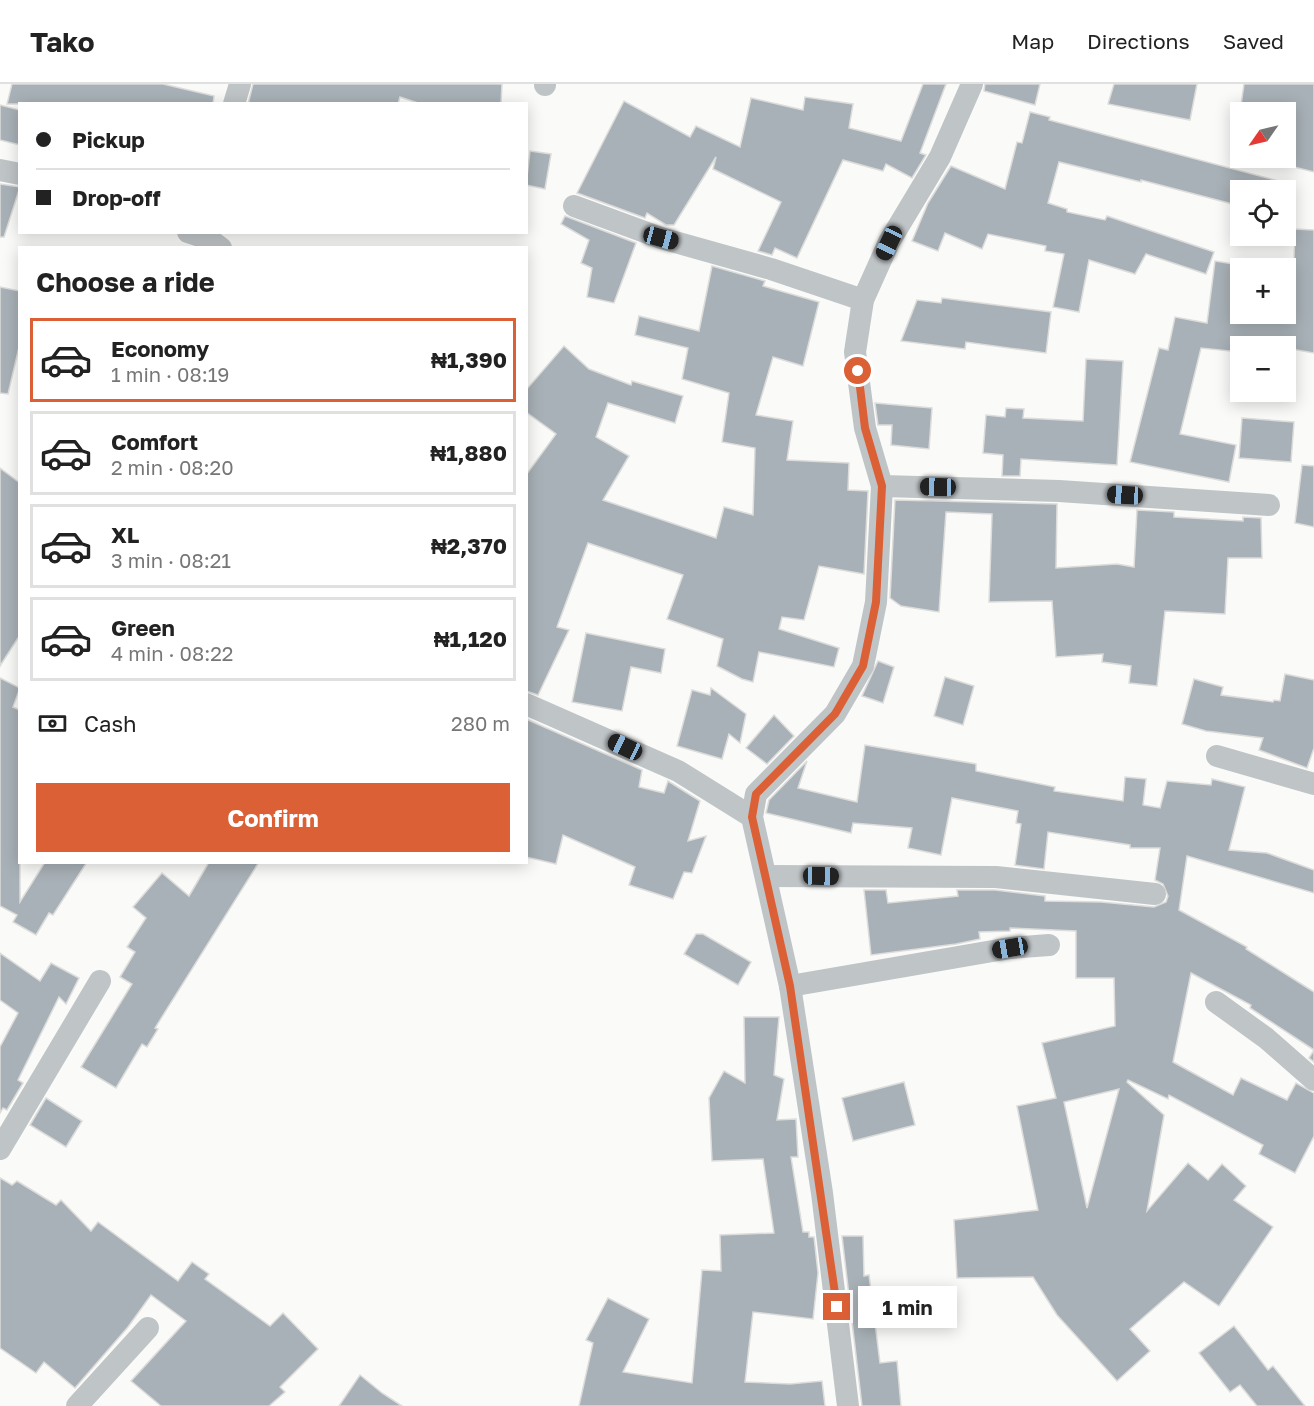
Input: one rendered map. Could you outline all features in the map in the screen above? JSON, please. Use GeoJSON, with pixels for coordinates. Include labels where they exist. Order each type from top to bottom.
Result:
{"type":"FeatureCollection","features":[{"type":"Feature","properties":{"kind":"street"},"geometry":{"type":"LineString","coordinates":[[235,102],[240,84]]}},
{"type":"Feature","properties":{"kind":"street"},"geometry":{"type":"LineString","coordinates":[[848,1406],[822,1193],[790,986],[752,817],[756,794],[835,714],[863,666],[876,602],[882,486],[865,428],[855,352],[863,300],[889,243],[940,157],[972,84]]}},
{"type":"Feature","properties":{"kind":"street"},"geometry":{"type":"LineString","coordinates":[[0,170],[18,174]]}},
{"type":"Feature","properties":{"kind":"street"},"geometry":{"type":"LineString","coordinates":[[574,206],[661,238],[771,269],[863,300]]}},
{"type":"Feature","properties":{"kind":"street"},"geometry":{"type":"LineString","coordinates":[[882,486],[1059,491],[1269,505]]}},
{"type":"Feature","properties":{"kind":"street"},"geometry":{"type":"LineString","coordinates":[[528,705],[678,771],[752,817]]}},
{"type":"Feature","properties":{"kind":"street"},"geometry":{"type":"LineString","coordinates":[[1217,756],[1314,784]]}},
{"type":"Feature","properties":{"kind":"street"},"geometry":{"type":"LineString","coordinates":[[766,876],[996,877],[1155,894]]}},
{"type":"Feature","properties":{"kind":"street"},"geometry":{"type":"LineString","coordinates":[[790,986],[1010,948],[1049,945]]}},
{"type":"Feature","properties":{"kind":"street"},"geometry":{"type":"LineString","coordinates":[[0,1149],[100,981]]}},
{"type":"Feature","properties":{"kind":"street"},"geometry":{"type":"LineString","coordinates":[[1216,1002],[1266,1038],[1314,1080]]}},
{"type":"Feature","properties":{"kind":"street"},"geometry":{"type":"LineString","coordinates":[[77,1406],[148,1328]]}},
{"type":"Feature","properties":{"kind":"building"},"geometry":{"type":"Polygon","coordinates":[[[12,84],[163,84],[214,96],[213,102],[18,102],[18,104],[7,104],[12,84]]]}},
{"type":"Feature","properties":{"kind":"building"},"geometry":{"type":"Polygon","coordinates":[[[253,84],[502,84],[501,102],[415,102],[400,97],[399,102],[248,102],[253,84]]]}},
{"type":"Feature","properties":{"kind":"building"},"geometry":{"type":"Polygon","coordinates":[[[923,84],[946,84],[920,153],[926,155],[912,178],[886,164],[883,171],[843,160],[797,258],[775,248],[772,255],[758,251],[781,202],[713,169],[716,157],[674,225],[666,225],[647,213],[645,218],[577,193],[624,101],[690,137],[696,126],[740,147],[751,98],[803,110],[805,97],[853,104],[849,128],[901,141],[923,84]]]}},
{"type":"Feature","properties":{"kind":"building"},"geometry":{"type":"Polygon","coordinates":[[[985,84],[1040,84],[1035,105],[984,91],[985,84]]]}},
{"type":"Feature","properties":{"kind":"building"},"geometry":{"type":"Polygon","coordinates":[[[1114,84],[1197,84],[1190,120],[1108,104],[1114,84]]]}},
{"type":"Feature","properties":{"kind":"building"},"geometry":{"type":"Polygon","coordinates":[[[1244,84],[1314,84],[1314,172],[1296,168],[1296,102],[1241,102],[1244,84]]]}},
{"type":"Feature","properties":{"kind":"building"},"geometry":{"type":"Polygon","coordinates":[[[0,105],[18,110],[18,144],[0,140],[0,105]]]}},
{"type":"Feature","properties":{"kind":"building"},"geometry":{"type":"Polygon","coordinates":[[[1030,112],[1050,117],[1049,120],[1275,180],[1230,180],[1230,203],[1059,162],[1048,203],[1067,209],[1067,212],[1105,220],[1107,216],[1214,252],[1206,274],[1146,254],[1135,274],[1089,260],[1079,312],[1053,307],[1064,254],[1045,251],[1046,246],[988,234],[982,249],[945,233],[938,251],[912,241],[928,203],[951,166],[1005,189],[1017,142],[1022,143],[1030,112]]]}},
{"type":"Feature","properties":{"kind":"building"},"geometry":{"type":"Polygon","coordinates":[[[530,151],[551,154],[545,189],[528,185],[530,151]]]}},
{"type":"Feature","properties":{"kind":"building"},"geometry":{"type":"Polygon","coordinates":[[[0,184],[18,187],[4,237],[0,237],[0,184]]]}},
{"type":"Feature","properties":{"kind":"building"},"geometry":{"type":"Polygon","coordinates":[[[565,216],[636,243],[614,303],[587,297],[592,268],[581,263],[589,240],[561,224],[565,216]]]}},
{"type":"Feature","properties":{"kind":"building"},"geometry":{"type":"Polygon","coordinates":[[[1296,229],[1314,230],[1314,353],[1296,350],[1296,336],[1230,336],[1230,351],[1201,348],[1180,434],[1236,445],[1229,482],[1130,462],[1159,348],[1168,350],[1175,317],[1207,323],[1215,261],[1230,263],[1230,324],[1296,324],[1296,258],[1294,258],[1296,229]]]}},
{"type":"Feature","properties":{"kind":"building"},"geometry":{"type":"Polygon","coordinates":[[[712,266],[765,281],[763,286],[819,302],[803,366],[773,357],[756,415],[793,421],[787,460],[849,463],[848,490],[868,491],[864,574],[819,566],[804,620],[782,617],[779,629],[839,648],[834,667],[759,652],[753,682],[742,679],[717,666],[723,639],[667,619],[683,575],[588,543],[557,627],[569,630],[538,695],[528,692],[528,472],[556,434],[528,413],[528,388],[564,346],[589,369],[631,385],[632,381],[683,396],[675,423],[608,403],[596,437],[629,456],[603,500],[716,538],[724,507],[753,515],[755,448],[722,442],[729,393],[682,379],[688,348],[635,335],[639,316],[699,331],[712,266]]]}},
{"type":"Feature","properties":{"kind":"building"},"geometry":{"type":"Polygon","coordinates":[[[0,287],[18,291],[18,352],[8,394],[0,393],[0,287]]]}},
{"type":"Feature","properties":{"kind":"building"},"geometry":{"type":"Polygon","coordinates":[[[942,298],[1051,312],[1046,353],[966,342],[965,349],[901,341],[917,300],[941,303],[942,298]]]}},
{"type":"Feature","properties":{"kind":"building"},"geometry":{"type":"Polygon","coordinates":[[[1086,359],[1123,361],[1117,465],[1021,459],[1020,476],[1002,476],[1003,455],[983,453],[986,415],[1005,417],[1006,408],[1024,409],[1023,418],[1083,421],[1086,359]]]}},
{"type":"Feature","properties":{"kind":"building"},"geometry":{"type":"Polygon","coordinates":[[[875,403],[932,408],[929,449],[891,445],[892,425],[878,425],[875,403]]]}},
{"type":"Feature","properties":{"kind":"building"},"geometry":{"type":"Polygon","coordinates":[[[1242,418],[1294,422],[1291,462],[1239,458],[1242,418]]]}},
{"type":"Feature","properties":{"kind":"building"},"geometry":{"type":"Polygon","coordinates":[[[1302,465],[1314,466],[1314,527],[1295,523],[1302,465]]]}},
{"type":"Feature","properties":{"kind":"building"},"geometry":{"type":"Polygon","coordinates":[[[0,468],[18,482],[18,638],[0,666],[0,468]]]}},
{"type":"Feature","properties":{"kind":"building"},"geometry":{"type":"Polygon","coordinates":[[[895,500],[1057,504],[1056,568],[1117,564],[1134,567],[1137,510],[1174,512],[1174,517],[1243,521],[1243,517],[1261,518],[1262,558],[1228,558],[1225,614],[1165,611],[1157,686],[1129,683],[1131,666],[1102,662],[1103,654],[1056,657],[1052,601],[989,602],[992,514],[946,512],[939,612],[901,606],[890,598],[895,500]]]}},
{"type":"Feature","properties":{"kind":"building"},"geometry":{"type":"Polygon","coordinates":[[[586,633],[665,649],[661,673],[631,667],[622,711],[572,702],[586,633]]]}},
{"type":"Feature","properties":{"kind":"building"},"geometry":{"type":"Polygon","coordinates":[[[878,661],[894,667],[883,703],[862,696],[878,661]]]}},
{"type":"Feature","properties":{"kind":"building"},"geometry":{"type":"Polygon","coordinates":[[[1285,674],[1314,680],[1314,748],[1307,768],[1259,750],[1263,738],[1206,731],[1182,724],[1194,679],[1223,687],[1221,695],[1273,702],[1274,700],[1280,701],[1285,674]]]}},
{"type":"Feature","properties":{"kind":"building"},"geometry":{"type":"Polygon","coordinates":[[[945,677],[974,686],[963,725],[934,716],[945,677]]]}},
{"type":"Feature","properties":{"kind":"building"},"geometry":{"type":"Polygon","coordinates":[[[0,678],[18,687],[13,707],[18,709],[20,902],[44,864],[86,864],[53,915],[49,913],[36,935],[13,922],[17,915],[0,906],[0,678]]]}},
{"type":"Feature","properties":{"kind":"building"},"geometry":{"type":"Polygon","coordinates":[[[711,688],[746,714],[740,743],[729,734],[722,759],[677,746],[692,690],[710,695],[711,688]]]}},
{"type":"Feature","properties":{"kind":"building"},"geometry":{"type":"Polygon","coordinates":[[[774,715],[794,736],[767,764],[746,748],[774,715]]]}},
{"type":"Feature","properties":{"kind":"building"},"geometry":{"type":"Polygon","coordinates":[[[528,720],[642,770],[639,787],[664,793],[668,781],[700,801],[688,841],[706,836],[692,873],[684,872],[673,899],[629,885],[635,867],[563,835],[556,864],[528,857],[528,720]]]}},
{"type":"Feature","properties":{"kind":"building"},"geometry":{"type":"Polygon","coordinates":[[[865,745],[976,764],[976,771],[1055,787],[1054,791],[1123,801],[1125,777],[1146,779],[1143,805],[1160,808],[1167,781],[1211,785],[1212,779],[1245,787],[1229,850],[1267,853],[1314,870],[1314,893],[1187,856],[1179,910],[1247,947],[1246,949],[1314,992],[1314,1050],[1250,1008],[1251,1005],[1191,973],[1173,1062],[1233,1095],[1241,1078],[1287,1100],[1296,1083],[1314,1093],[1314,1136],[1295,1173],[1259,1154],[1263,1145],[1169,1095],[1168,1099],[1128,1080],[1127,1082],[1164,1115],[1147,1211],[1188,1163],[1208,1180],[1222,1164],[1246,1186],[1234,1200],[1273,1227],[1219,1306],[1184,1282],[1130,1329],[1150,1351],[1117,1381],[1057,1315],[1033,1277],[957,1278],[954,1220],[1038,1210],[1017,1106],[1056,1098],[1042,1043],[1115,1026],[1114,978],[1076,978],[1076,931],[1010,928],[1010,931],[979,932],[980,939],[956,944],[871,955],[864,890],[886,890],[888,903],[958,896],[957,890],[995,890],[1045,896],[1045,901],[1101,902],[1154,907],[1166,902],[1168,896],[1163,884],[1155,880],[1160,848],[1130,848],[1130,845],[1048,832],[1044,869],[1015,865],[1021,824],[1016,823],[1018,811],[952,798],[941,855],[908,848],[912,828],[853,823],[851,833],[766,813],[769,800],[807,761],[798,788],[857,802],[865,745]],[[1119,1089],[1064,1102],[1087,1208],[1119,1089]]]}},
{"type":"Feature","properties":{"kind":"building"},"geometry":{"type":"Polygon","coordinates":[[[208,864],[258,864],[155,1028],[158,1029],[147,1047],[142,1044],[116,1088],[81,1067],[132,984],[120,977],[135,952],[127,947],[146,918],[133,907],[162,873],[189,896],[208,864]]]}},
{"type":"Feature","properties":{"kind":"building"},"geometry":{"type":"Polygon","coordinates":[[[696,934],[703,934],[751,962],[738,985],[684,954],[696,934]]]}},
{"type":"Feature","properties":{"kind":"building"},"geometry":{"type":"Polygon","coordinates":[[[0,953],[40,981],[51,963],[79,978],[66,1004],[59,997],[18,1080],[23,1083],[7,1110],[3,1108],[0,1113],[0,1047],[18,1013],[0,1000],[0,953]]]}},
{"type":"Feature","properties":{"kind":"building"},"geometry":{"type":"Polygon","coordinates":[[[744,1017],[779,1017],[774,1075],[784,1079],[777,1120],[796,1119],[798,1157],[791,1157],[803,1232],[809,1232],[809,1237],[814,1237],[818,1273],[813,1319],[753,1312],[745,1382],[790,1384],[822,1381],[825,1406],[579,1406],[593,1343],[586,1340],[608,1298],[649,1319],[623,1372],[692,1383],[702,1270],[721,1271],[720,1235],[774,1233],[763,1159],[712,1161],[709,1098],[724,1071],[745,1083],[744,1017]]]}},
{"type":"Feature","properties":{"kind":"building"},"geometry":{"type":"Polygon","coordinates":[[[1314,1050],[1314,1062],[1309,1058],[1314,1050]]]}},
{"type":"Feature","properties":{"kind":"building"},"geometry":{"type":"Polygon","coordinates":[[[904,1082],[915,1125],[853,1141],[842,1098],[904,1082]]]}},
{"type":"Feature","properties":{"kind":"building"},"geometry":{"type":"Polygon","coordinates":[[[46,1098],[82,1121],[66,1147],[30,1125],[46,1098]]]}},
{"type":"Feature","properties":{"kind":"building"},"geometry":{"type":"Polygon","coordinates":[[[0,1178],[12,1185],[17,1181],[56,1205],[61,1200],[91,1231],[98,1222],[178,1281],[192,1262],[209,1274],[205,1279],[270,1326],[283,1313],[318,1349],[280,1387],[285,1392],[269,1406],[161,1406],[131,1381],[186,1321],[151,1295],[128,1327],[75,1388],[44,1362],[36,1373],[0,1348],[0,1178]]]}},
{"type":"Feature","properties":{"kind":"building"},"geometry":{"type":"Polygon","coordinates":[[[842,1236],[863,1236],[864,1276],[869,1275],[880,1363],[897,1361],[901,1406],[862,1406],[842,1236]]]}},
{"type":"Feature","properties":{"kind":"building"},"geometry":{"type":"Polygon","coordinates":[[[1234,1326],[1268,1370],[1273,1366],[1305,1406],[1257,1406],[1240,1385],[1230,1392],[1199,1353],[1234,1326]]]}},
{"type":"Feature","properties":{"kind":"building"},"geometry":{"type":"Polygon","coordinates":[[[360,1375],[382,1393],[402,1406],[339,1406],[360,1375]]]}},
{"type":"Feature","properties":{"kind":"route"},"geometry":{"type":"LineString","coordinates":[[837,1307],[790,986],[752,817],[756,794],[782,765],[835,714],[863,666],[876,602],[882,486],[865,428],[858,371]]}}]}
